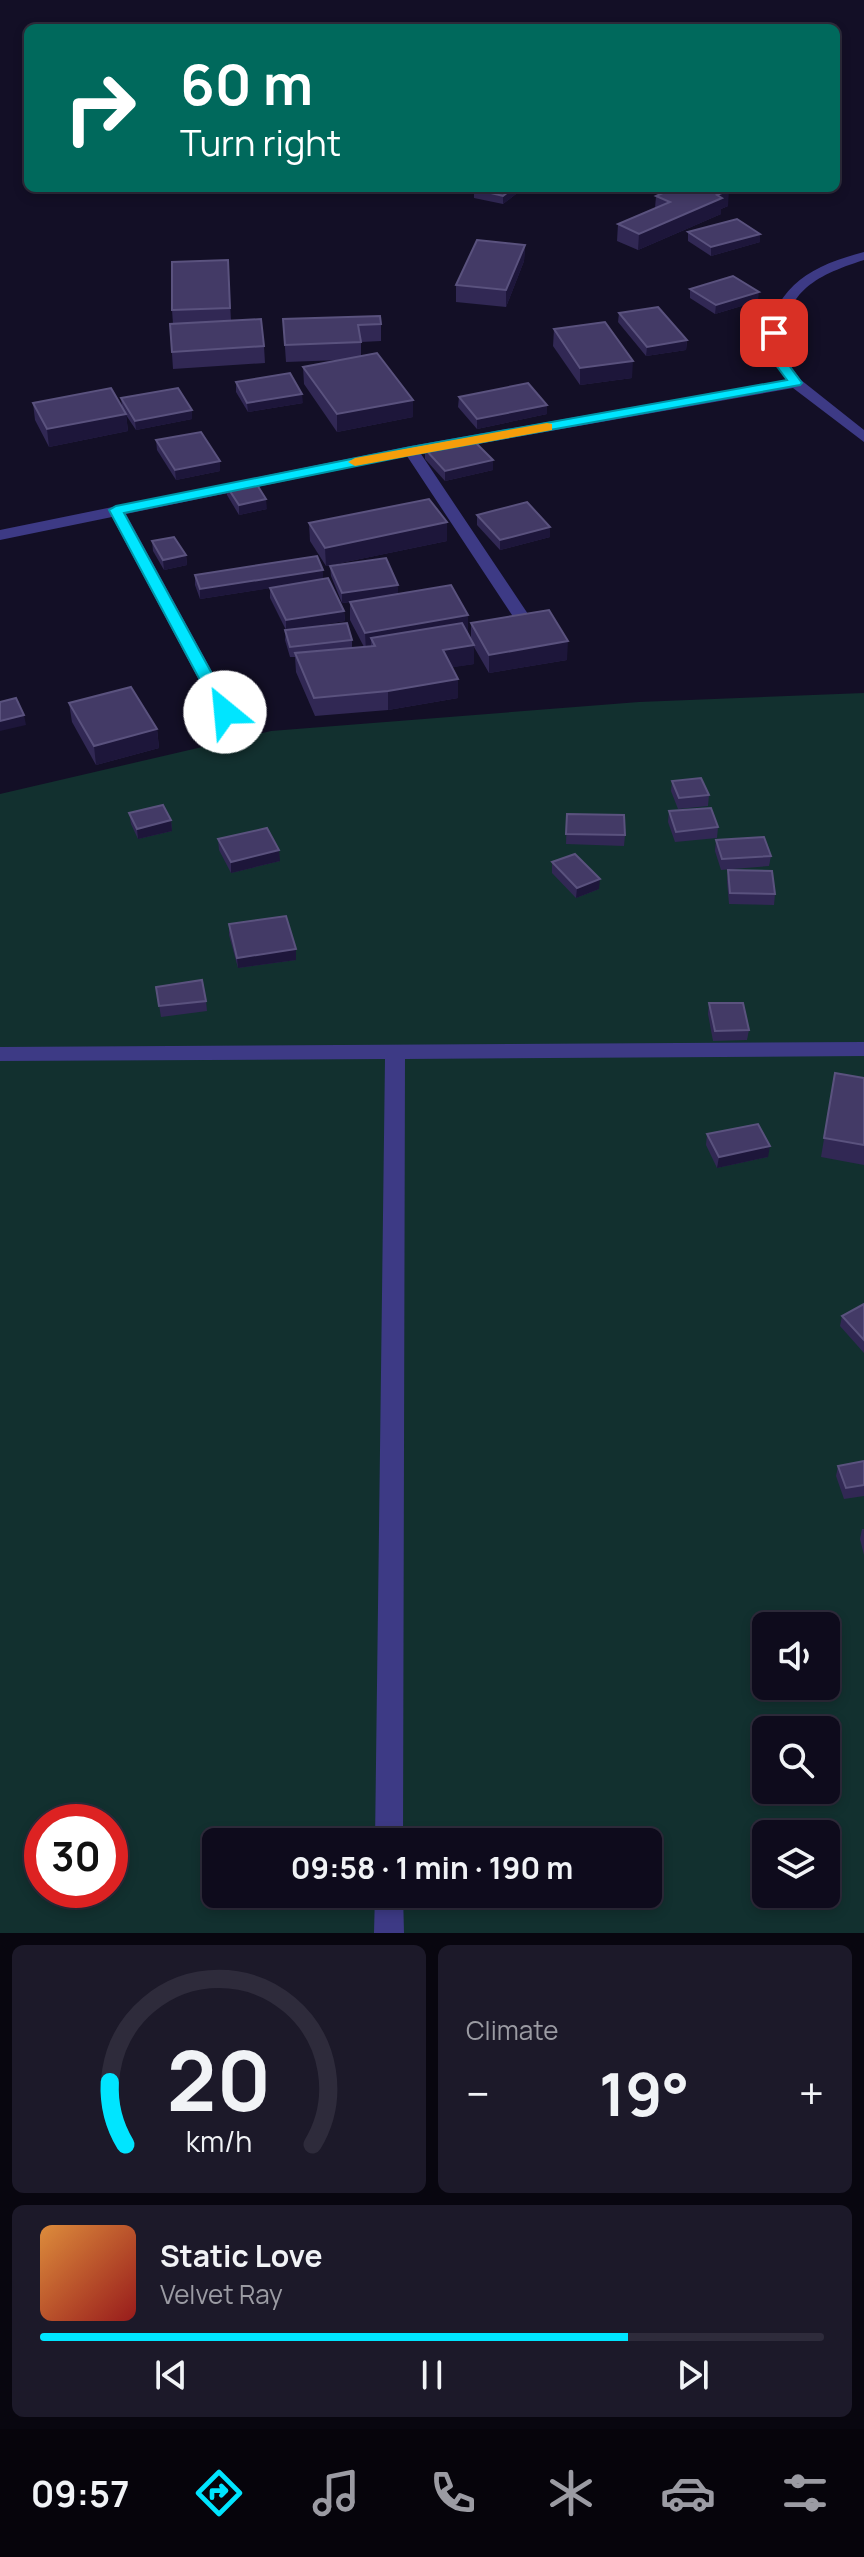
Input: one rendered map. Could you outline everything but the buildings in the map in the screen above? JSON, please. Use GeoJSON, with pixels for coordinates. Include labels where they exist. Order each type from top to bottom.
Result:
{"type":"FeatureCollection","features":[{"type":"Feature","properties":{"kind":"street"},"geometry":{"type":"LineString","coordinates":[[864,256],[835,265],[798,287],[777,316],[771,349],[796,383],[864,437]]}},
{"type":"Feature","properties":{"kind":"street"},"geometry":{"type":"LineString","coordinates":[[0,535],[411,451],[796,383]]}},
{"type":"Feature","properties":{"kind":"street"},"geometry":{"type":"LineString","coordinates":[[411,451],[520,614]]}},
{"type":"Feature","properties":{"kind":"street"},"geometry":{"type":"LineString","coordinates":[[116,510],[225,712]]}},
{"type":"Feature","properties":{"kind":"street"},"geometry":{"type":"LineString","coordinates":[[0,1054],[864,1049]]}},
{"type":"Feature","properties":{"kind":"street"},"geometry":{"type":"LineString","coordinates":[[389,1828],[395,1051]]}},
{"type":"Feature","properties":{"kind":"street"},"geometry":{"type":"LineString","coordinates":[[389,1908],[389,1933]]}},
{"type":"Feature","properties":{"kind":"green space"},"geometry":{"type":"Polygon","coordinates":[[[864,693],[864,1933],[0,1933],[0,794],[271,731],[639,702],[864,693]]]}},
{"type":"Feature","properties":{"kind":"slow traffic"},"geometry":{"type":"LineString","coordinates":[[355,462],[547,427]]}},
{"type":"Feature","properties":{"kind":"route"},"geometry":{"type":"LineString","coordinates":[[225,712],[116,510],[411,451],[796,383],[771,349],[774,333]]}}]}
